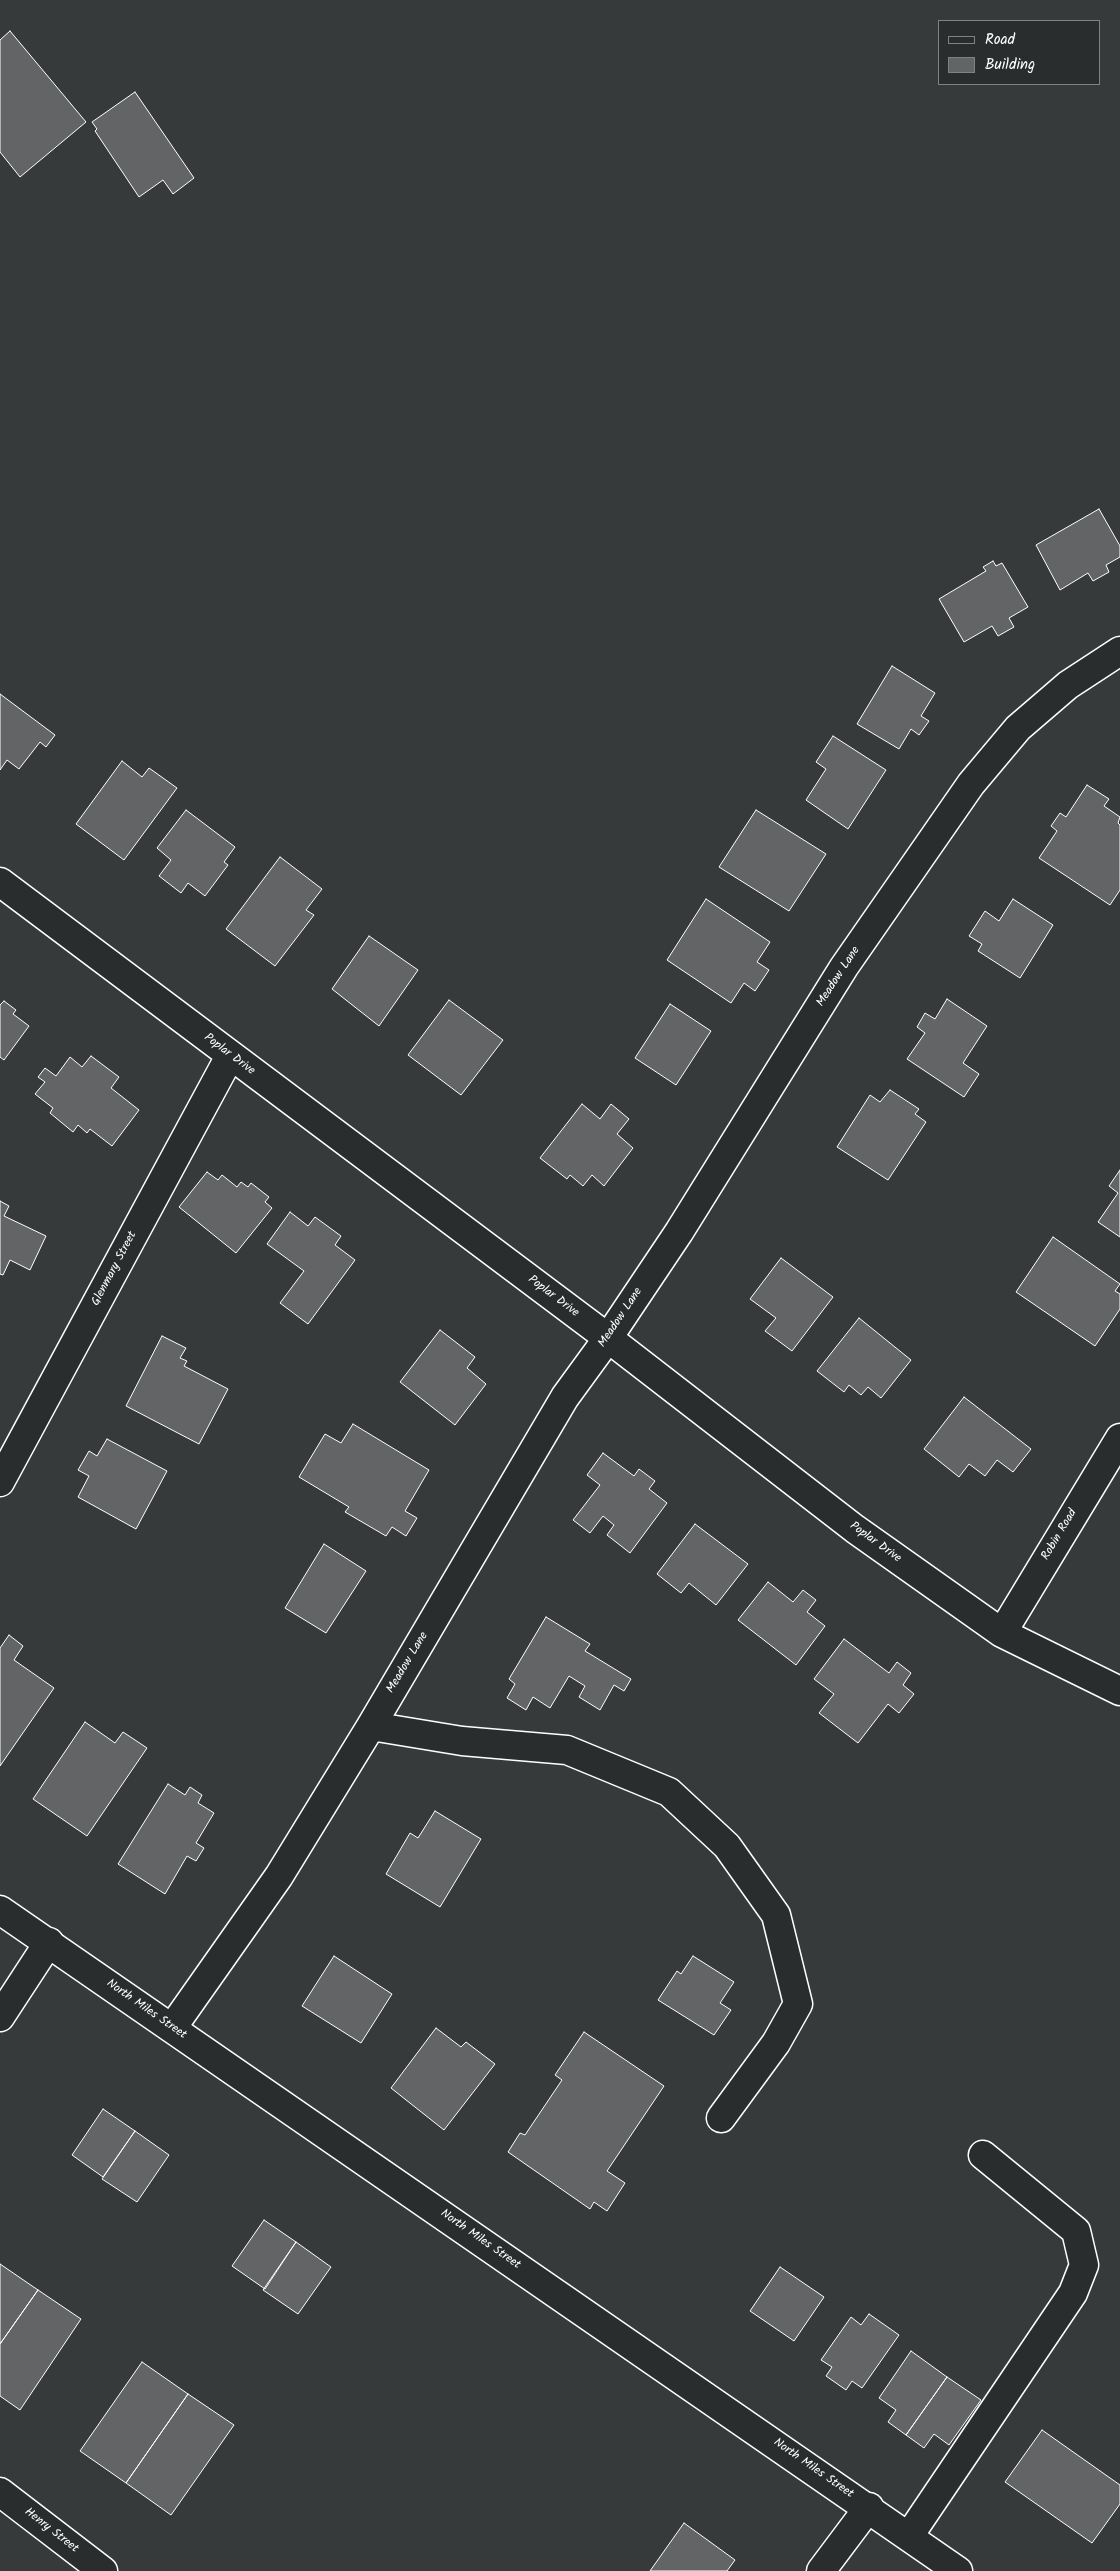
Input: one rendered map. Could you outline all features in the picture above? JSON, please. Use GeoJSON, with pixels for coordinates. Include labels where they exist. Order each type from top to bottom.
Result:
{"type":"FeatureCollection","features":[{"type":"Feature","properties":{"kind":"street","name":"Meadow Lane"},"geometry":{"type":"LineString","coordinates":[[172,2028],[279,1876],[371,1726],[565,1397],[608,1338],[678,1232],[844,967],[970,784],[1018,728],[1068,685],[1120,651]]}},
{"type":"Feature","properties":{"kind":"street","name":"Poplar Drive"},"geometry":{"type":"LineString","coordinates":[[0,882],[608,1338],[855,1529],[1002,1633],[1120,1691]]}},
{"type":"Feature","properties":{"kind":"street","name":"Glenmary Street"},"geometry":{"type":"LineString","coordinates":[[0,1482],[230,1056]]}},
{"type":"Feature","properties":{"kind":"street","name":"Robin Road"},"geometry":{"type":"LineString","coordinates":[[1002,1633],[1120,1438]]}},
{"type":"Feature","properties":{"kind":"street"},"geometry":{"type":"LineString","coordinates":[[371,1726],[462,1741],[568,1750],[669,1792],[727,1846],[776,1915],[798,2004],[776,2043],[721,2118]]}},
{"type":"Feature","properties":{"kind":"street","name":"North Miles Street"},"geometry":{"type":"LineString","coordinates":[[0,1910],[910,2536],[958,2571]]}},
{"type":"Feature","properties":{"kind":"street"},"geometry":{"type":"LineString","coordinates":[[0,2017],[49,1942]]}},
{"type":"Feature","properties":{"kind":"street"},"geometry":{"type":"LineString","coordinates":[[910,2536],[1073,2294],[1084,2266],[1076,2231],[983,2155]]}},
{"type":"Feature","properties":{"kind":"street","name":"Henry Street"},"geometry":{"type":"LineString","coordinates":[[0,2492],[103,2571]]}},
{"type":"Feature","properties":{"kind":"street"},"geometry":{"type":"LineString","coordinates":[[821,2571],[869,2508]]}},
{"type":"Feature","properties":{"kind":"building"},"geometry":{"type":"Polygon","coordinates":[[[10,31],[86,122],[20,177],[0,152],[0,40],[10,31]]]}},
{"type":"Feature","properties":{"kind":"building"},"geometry":{"type":"Polygon","coordinates":[[[135,92],[194,178],[173,194],[163,180],[139,197],[95,131],[97,129],[92,122],[135,92]]]}},
{"type":"Feature","properties":{"kind":"building"},"geometry":{"type":"Polygon","coordinates":[[[1099,509],[1120,546],[1120,557],[1106,565],[1109,572],[1093,581],[1088,573],[1060,590],[1036,545],[1099,509]]]}},
{"type":"Feature","properties":{"kind":"building"},"geometry":{"type":"Polygon","coordinates":[[[993,561],[996,566],[1002,563],[1028,607],[1009,618],[1014,627],[998,636],[992,626],[964,642],[939,599],[986,571],[983,567],[993,561]]]}},
{"type":"Feature","properties":{"kind":"building"},"geometry":{"type":"Polygon","coordinates":[[[892,666],[935,693],[921,716],[929,721],[919,735],[911,729],[899,749],[857,724],[892,666]]]}},
{"type":"Feature","properties":{"kind":"building"},"geometry":{"type":"Polygon","coordinates":[[[0,694],[55,735],[46,747],[40,742],[19,769],[7,760],[0,770],[0,694]]]}},
{"type":"Feature","properties":{"kind":"building"},"geometry":{"type":"Polygon","coordinates":[[[833,736],[886,770],[848,829],[806,800],[826,769],[816,762],[833,736]]]}},
{"type":"Feature","properties":{"kind":"building"},"geometry":{"type":"Polygon","coordinates":[[[122,761],[142,777],[149,768],[177,788],[124,860],[76,824],[122,761]]]}},
{"type":"Feature","properties":{"kind":"building"},"geometry":{"type":"Polygon","coordinates":[[[1087,785],[1109,799],[1104,806],[1120,817],[1118,823],[1120,825],[1120,890],[1110,905],[1039,858],[1057,831],[1051,826],[1060,813],[1066,817],[1087,785]]]}},
{"type":"Feature","properties":{"kind":"building"},"geometry":{"type":"Polygon","coordinates":[[[186,810],[235,847],[224,862],[228,865],[205,896],[188,883],[181,893],[159,876],[171,860],[157,848],[186,810]]]}},
{"type":"Feature","properties":{"kind":"building"},"geometry":{"type":"Polygon","coordinates":[[[756,810],[826,854],[789,911],[719,867],[756,810]]]}},
{"type":"Feature","properties":{"kind":"building"},"geometry":{"type":"Polygon","coordinates":[[[280,857],[322,889],[306,910],[314,915],[275,966],[226,929],[280,857]]]}},
{"type":"Feature","properties":{"kind":"building"},"geometry":{"type":"Polygon","coordinates":[[[706,899],[770,942],[757,962],[769,970],[755,991],[744,983],[731,1003],[667,960],[706,899]]]}},
{"type":"Feature","properties":{"kind":"building"},"geometry":{"type":"Polygon","coordinates":[[[1013,899],[1053,925],[1020,978],[978,951],[982,944],[969,936],[985,911],[999,921],[1013,899]]]}},
{"type":"Feature","properties":{"kind":"building"},"geometry":{"type":"Polygon","coordinates":[[[369,936],[418,970],[379,1026],[332,989],[369,936]]]}},
{"type":"Feature","properties":{"kind":"building"},"geometry":{"type":"Polygon","coordinates":[[[947,999],[987,1026],[963,1063],[979,1074],[964,1097],[907,1059],[925,1033],[917,1027],[925,1013],[935,1019],[947,999]]]}},
{"type":"Feature","properties":{"kind":"building"},"geometry":{"type":"Polygon","coordinates":[[[449,1000],[503,1040],[461,1095],[408,1055],[449,1000]]]}},
{"type":"Feature","properties":{"kind":"building"},"geometry":{"type":"Polygon","coordinates":[[[4,1001],[16,1010],[13,1014],[29,1026],[4,1060],[0,1057],[0,1005],[4,1001]]]}},
{"type":"Feature","properties":{"kind":"building"},"geometry":{"type":"Polygon","coordinates":[[[670,1004],[711,1031],[676,1085],[635,1058],[670,1004]]]}},
{"type":"Feature","properties":{"kind":"building"},"geometry":{"type":"Polygon","coordinates":[[[91,1056],[119,1077],[111,1088],[139,1110],[112,1146],[90,1129],[87,1133],[78,1125],[73,1132],[50,1113],[53,1108],[35,1094],[45,1082],[38,1077],[45,1068],[56,1076],[70,1057],[82,1067],[91,1056]]]}},
{"type":"Feature","properties":{"kind":"building"},"geometry":{"type":"Polygon","coordinates":[[[890,1090],[919,1109],[915,1114],[926,1122],[888,1180],[837,1147],[870,1095],[880,1102],[890,1090]]]}},
{"type":"Feature","properties":{"kind":"building"},"geometry":{"type":"Polygon","coordinates":[[[582,1104],[600,1119],[611,1104],[629,1119],[617,1134],[633,1148],[604,1186],[592,1175],[583,1186],[570,1175],[567,1179],[540,1158],[582,1104]]]}},
{"type":"Feature","properties":{"kind":"building"},"geometry":{"type":"Polygon","coordinates":[[[1120,1170],[1120,1237],[1098,1222],[1118,1193],[1109,1186],[1120,1170]]]}},
{"type":"Feature","properties":{"kind":"building"},"geometry":{"type":"Polygon","coordinates":[[[207,1172],[218,1180],[222,1175],[237,1187],[241,1182],[248,1187],[251,1183],[269,1197],[265,1202],[272,1208],[236,1253],[179,1207],[207,1172]]]}},
{"type":"Feature","properties":{"kind":"building"},"geometry":{"type":"Polygon","coordinates":[[[0,1201],[9,1206],[4,1216],[46,1236],[30,1270],[10,1260],[3,1275],[0,1274],[0,1201]]]}},
{"type":"Feature","properties":{"kind":"building"},"geometry":{"type":"Polygon","coordinates":[[[290,1212],[308,1226],[315,1217],[341,1236],[335,1245],[355,1260],[308,1324],[280,1303],[304,1271],[267,1244],[290,1212]]]}},
{"type":"Feature","properties":{"kind":"building"},"geometry":{"type":"Polygon","coordinates":[[[1053,1237],[1120,1284],[1115,1291],[1120,1294],[1120,1309],[1095,1346],[1016,1292],[1053,1237]]]}},
{"type":"Feature","properties":{"kind":"building"},"geometry":{"type":"Polygon","coordinates":[[[781,1258],[833,1297],[792,1351],[765,1331],[776,1318],[750,1299],[781,1258]]]}},
{"type":"Feature","properties":{"kind":"building"},"geometry":{"type":"Polygon","coordinates":[[[859,1318],[911,1360],[881,1398],[868,1387],[861,1395],[849,1385],[844,1392],[817,1371],[859,1318]]]}},
{"type":"Feature","properties":{"kind":"building"},"geometry":{"type":"Polygon","coordinates":[[[440,1330],[475,1357],[467,1368],[486,1384],[455,1425],[400,1382],[440,1330]]]}},
{"type":"Feature","properties":{"kind":"building"},"geometry":{"type":"Polygon","coordinates":[[[162,1336],[186,1348],[180,1358],[187,1361],[184,1366],[228,1389],[199,1444],[126,1406],[162,1336]]]}},
{"type":"Feature","properties":{"kind":"building"},"geometry":{"type":"Polygon","coordinates":[[[964,1397],[1031,1449],[1013,1472],[997,1460],[985,1476],[969,1464],[959,1477],[924,1449],[964,1397]]]}},
{"type":"Feature","properties":{"kind":"building"},"geometry":{"type":"Polygon","coordinates":[[[353,1424],[429,1470],[405,1511],[417,1518],[406,1536],[392,1527],[386,1536],[345,1512],[349,1507],[299,1477],[325,1434],[341,1443],[353,1424]]]}},
{"type":"Feature","properties":{"kind":"building"},"geometry":{"type":"Polygon","coordinates":[[[107,1439],[167,1471],[136,1529],[78,1497],[89,1476],[78,1470],[89,1451],[97,1456],[107,1439]]]}},
{"type":"Feature","properties":{"kind":"building"},"geometry":{"type":"Polygon","coordinates":[[[603,1453],[634,1476],[639,1469],[655,1481],[649,1489],[667,1503],[630,1553],[607,1535],[614,1525],[603,1516],[590,1533],[573,1520],[600,1485],[587,1475],[603,1453]]]}},
{"type":"Feature","properties":{"kind":"building"},"geometry":{"type":"Polygon","coordinates":[[[695,1524],[748,1564],[716,1605],[689,1583],[681,1593],[657,1574],[695,1524]]]}},
{"type":"Feature","properties":{"kind":"building"},"geometry":{"type":"Polygon","coordinates":[[[324,1544],[366,1571],[326,1633],[285,1608],[324,1544]]]}},
{"type":"Feature","properties":{"kind":"building"},"geometry":{"type":"Polygon","coordinates":[[[768,1582],[793,1602],[803,1590],[816,1600],[807,1612],[825,1626],[796,1665],[738,1620],[768,1582]]]}},
{"type":"Feature","properties":{"kind":"building"},"geometry":{"type":"Polygon","coordinates":[[[546,1617],[590,1644],[585,1651],[631,1679],[624,1691],[614,1685],[600,1710],[579,1697],[585,1686],[569,1676],[550,1708],[533,1697],[526,1710],[507,1698],[515,1684],[509,1679],[546,1617]]]}},
{"type":"Feature","properties":{"kind":"building"},"geometry":{"type":"Polygon","coordinates":[[[9,1635],[23,1646],[14,1660],[54,1688],[0,1766],[0,1648],[9,1635]]]}},
{"type":"Feature","properties":{"kind":"building"},"geometry":{"type":"Polygon","coordinates":[[[844,1639],[889,1673],[897,1662],[911,1673],[903,1685],[914,1694],[899,1713],[888,1704],[858,1743],[819,1713],[834,1694],[814,1679],[844,1639]]]}},
{"type":"Feature","properties":{"kind":"building"},"geometry":{"type":"Polygon","coordinates":[[[85,1722],[115,1743],[123,1732],[147,1748],[87,1836],[33,1799],[85,1722]]]}},
{"type":"Feature","properties":{"kind":"building"},"geometry":{"type":"Polygon","coordinates":[[[168,1784],[185,1795],[190,1787],[202,1795],[198,1803],[214,1813],[196,1843],[204,1848],[196,1861],[187,1856],[165,1894],[118,1864],[168,1784]]]}},
{"type":"Feature","properties":{"kind":"building"},"geometry":{"type":"Polygon","coordinates":[[[435,1811],[481,1839],[440,1907],[386,1874],[410,1833],[418,1838],[435,1811]]]}},
{"type":"Feature","properties":{"kind":"building"},"geometry":{"type":"Polygon","coordinates":[[[334,1956],[392,1994],[361,2043],[302,2006],[334,1956]]]}},
{"type":"Feature","properties":{"kind":"building"},"geometry":{"type":"Polygon","coordinates":[[[693,1956],[734,1982],[720,2003],[731,2010],[714,2035],[658,2000],[677,1971],[681,1974],[693,1956]]]}},
{"type":"Feature","properties":{"kind":"building"},"geometry":{"type":"Polygon","coordinates":[[[436,2028],[461,2047],[466,2042],[495,2064],[444,2130],[391,2088],[436,2028]]]}},
{"type":"Feature","properties":{"kind":"building"},"geometry":{"type":"Polygon","coordinates":[[[584,2032],[664,2086],[607,2171],[625,2183],[607,2211],[594,2202],[590,2209],[508,2152],[520,2133],[525,2135],[562,2080],[555,2075],[584,2032]]]}},
{"type":"Feature","properties":{"kind":"building"},"geometry":{"type":"Polygon","coordinates":[[[103,2109],[135,2131],[103,2177],[72,2155],[103,2109]]]}},
{"type":"Feature","properties":{"kind":"building"},"geometry":{"type":"Polygon","coordinates":[[[135,2131],[169,2155],[137,2202],[102,2179],[135,2131]]]}},
{"type":"Feature","properties":{"kind":"building"},"geometry":{"type":"Polygon","coordinates":[[[264,2220],[296,2242],[265,2289],[232,2266],[264,2220]]]}},
{"type":"Feature","properties":{"kind":"building"},"geometry":{"type":"Polygon","coordinates":[[[296,2242],[331,2267],[298,2314],[263,2290],[296,2242]]]}},
{"type":"Feature","properties":{"kind":"building"},"geometry":{"type":"Polygon","coordinates":[[[0,2264],[38,2290],[0,2344],[0,2264]]]}},
{"type":"Feature","properties":{"kind":"building"},"geometry":{"type":"Polygon","coordinates":[[[780,2267],[824,2297],[794,2341],[750,2311],[780,2267]]]}},
{"type":"Feature","properties":{"kind":"building"},"geometry":{"type":"Polygon","coordinates":[[[38,2290],[81,2319],[20,2410],[0,2396],[0,2344],[38,2290]]]}},
{"type":"Feature","properties":{"kind":"building"},"geometry":{"type":"Polygon","coordinates":[[[869,2314],[899,2335],[862,2388],[852,2381],[846,2390],[826,2376],[832,2367],[821,2360],[851,2317],[861,2325],[869,2314]]]}},
{"type":"Feature","properties":{"kind":"building"},"geometry":{"type":"Polygon","coordinates":[[[911,2351],[947,2377],[906,2435],[888,2422],[896,2410],[879,2398],[911,2351]]]}},
{"type":"Feature","properties":{"kind":"building"},"geometry":{"type":"Polygon","coordinates":[[[142,2362],[188,2394],[126,2483],[80,2451],[142,2362]]]}},
{"type":"Feature","properties":{"kind":"building"},"geometry":{"type":"Polygon","coordinates":[[[947,2377],[981,2400],[949,2445],[934,2434],[924,2448],[906,2435],[947,2377]]]}},
{"type":"Feature","properties":{"kind":"building"},"geometry":{"type":"Polygon","coordinates":[[[188,2394],[234,2425],[171,2515],[126,2483],[188,2394]]]}},
{"type":"Feature","properties":{"kind":"building"},"geometry":{"type":"Polygon","coordinates":[[[1042,2430],[1120,2485],[1120,2504],[1092,2543],[1005,2482],[1042,2430]]]}},
{"type":"Feature","properties":{"kind":"building"},"geometry":{"type":"Polygon","coordinates":[[[684,2523],[735,2560],[727,2571],[650,2571],[684,2523]]]}}]}
